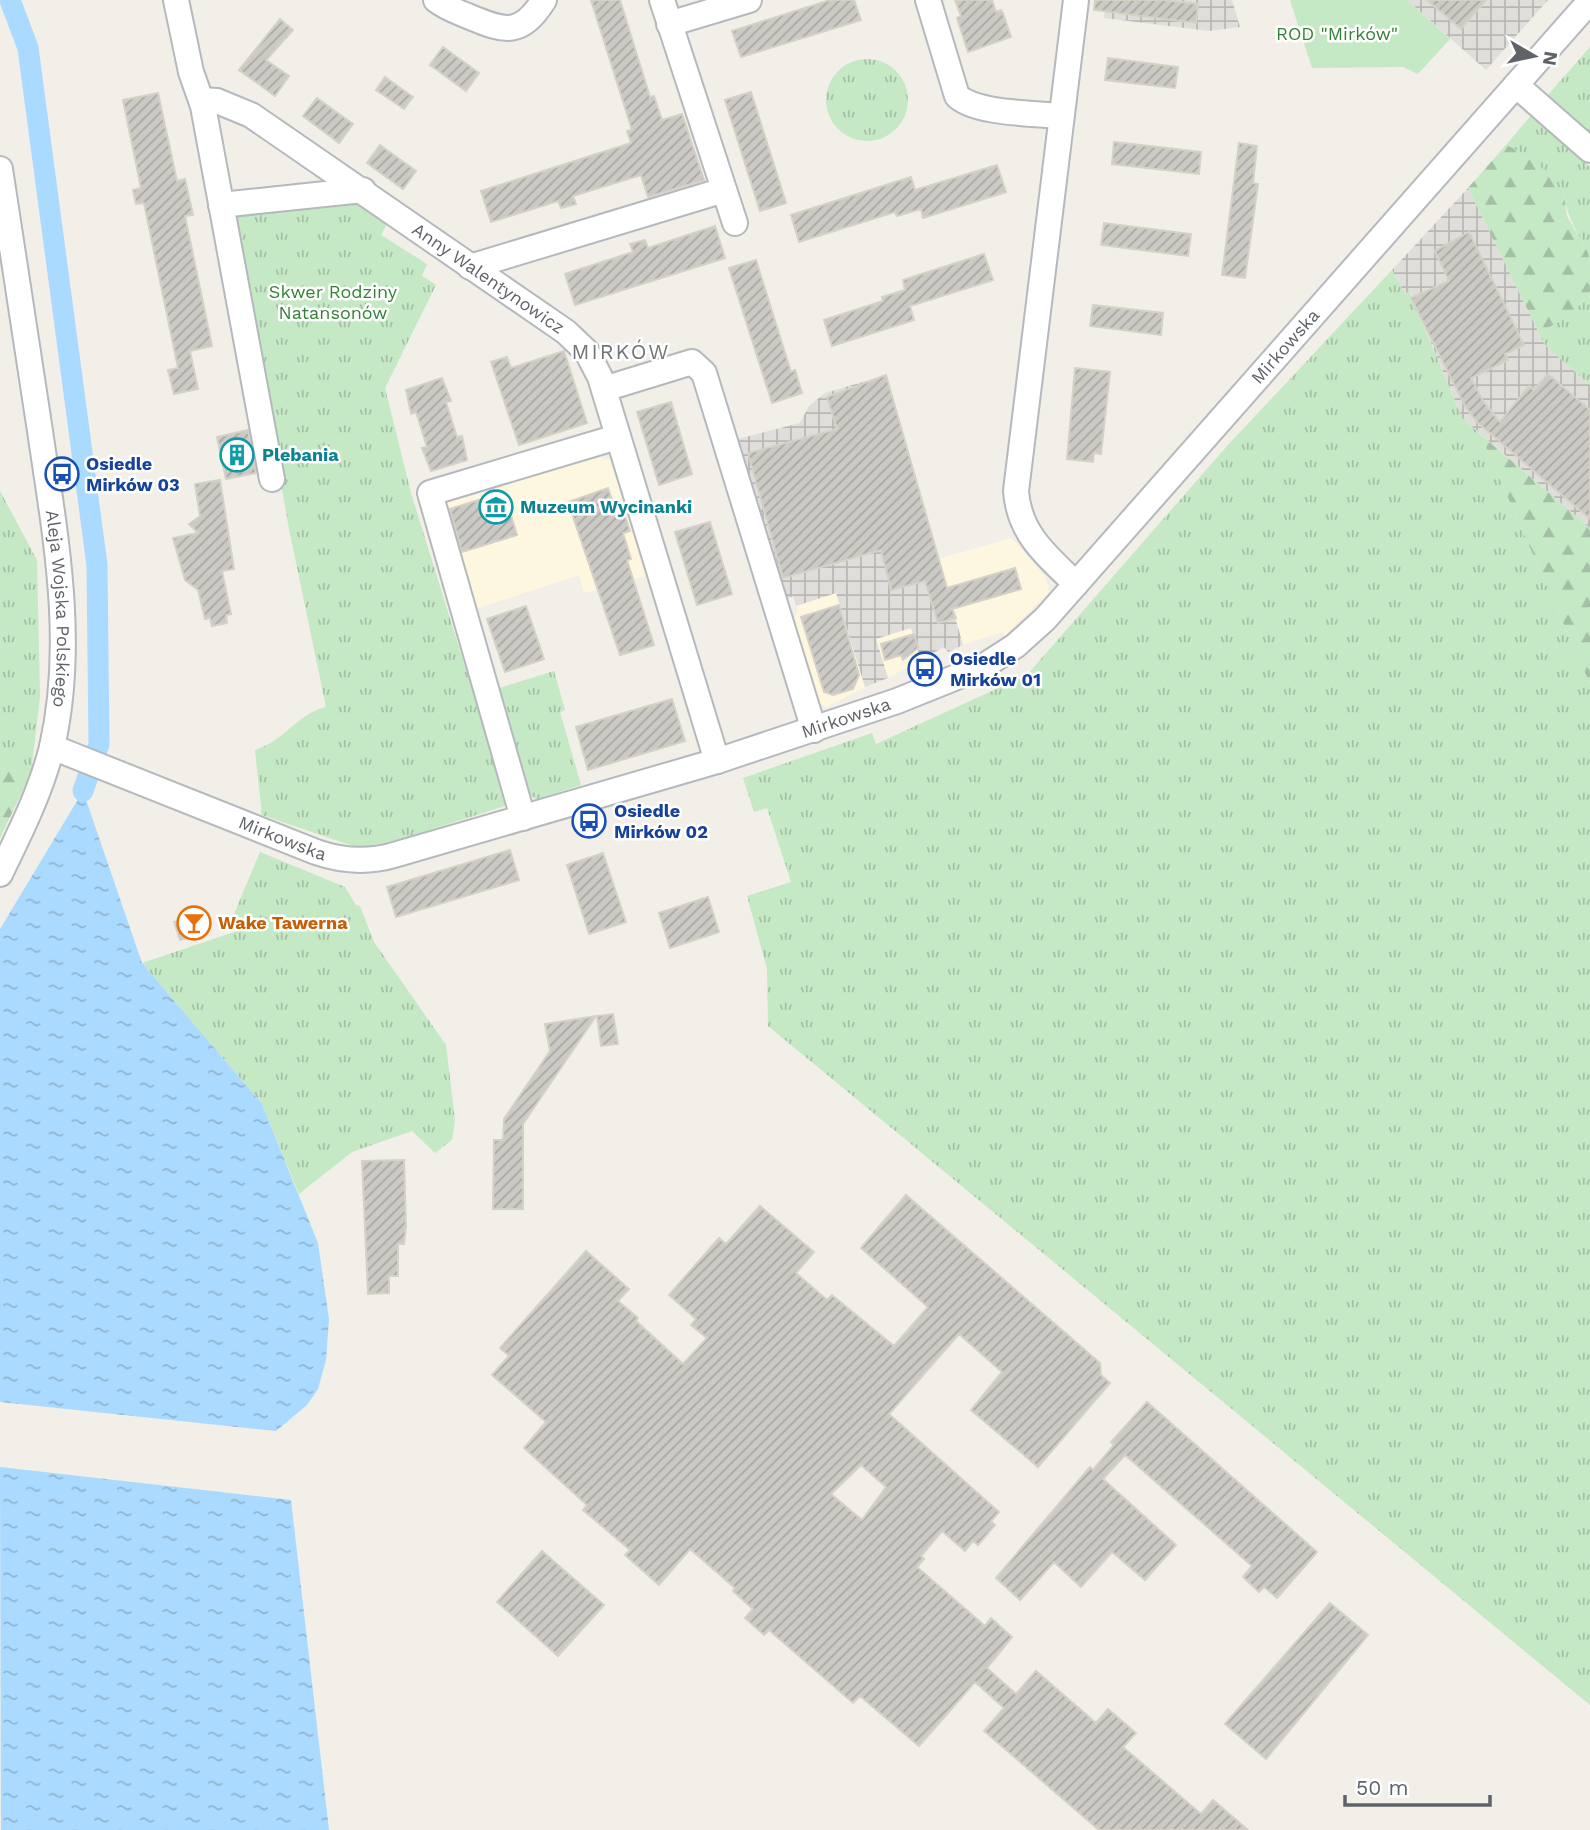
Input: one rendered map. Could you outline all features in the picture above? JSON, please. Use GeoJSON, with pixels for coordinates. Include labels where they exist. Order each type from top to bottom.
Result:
{"type":"FeatureCollection","features":[{"type":"Feature","properties":{"kind":"street"},"geometry":{"type":"LineString","coordinates":[[176,0],[191,72],[201,100],[272,479]]}},
{"type":"Feature","properties":{"kind":"street"},"geometry":{"type":"LineString","coordinates":[[436,0],[499,28],[514,28],[534,16],[544,0]]}},
{"type":"Feature","properties":{"kind":"street"},"geometry":{"type":"LineString","coordinates":[[662,0],[735,223]]}},
{"type":"Feature","properties":{"kind":"street"},"geometry":{"type":"LineString","coordinates":[[669,24],[749,0]]}},
{"type":"Feature","properties":{"kind":"street"},"geometry":{"type":"LineString","coordinates":[[928,0],[957,96],[979,106],[1061,116]]}},
{"type":"Feature","properties":{"kind":"street"},"geometry":{"type":"LineString","coordinates":[[1076,0],[1016,491],[1019,512],[1027,533],[1076,584]]}},
{"type":"Feature","properties":{"kind":"street","name":"Mirkowska"},"geometry":{"type":"LineString","coordinates":[[52,747],[316,852],[348,860],[384,858],[814,730],[984,666],[1031,633],[1076,584],[1590,1]]}},
{"type":"Feature","properties":{"kind":"street"},"geometry":{"type":"LineString","coordinates":[[1516,85],[1590,150]]}},
{"type":"Feature","properties":{"kind":"street","name":"Anny Walentynowicz"},"geometry":{"type":"LineString","coordinates":[[201,100],[217,101],[251,115],[574,338],[593,360],[717,761]]}},
{"type":"Feature","properties":{"kind":"street","name":"Aleja Wojska Polskiego"},"geometry":{"type":"LineString","coordinates":[[0,169],[61,578],[60,684],[52,747],[34,801],[0,874]]}},
{"type":"Feature","properties":{"kind":"street"},"geometry":{"type":"LineString","coordinates":[[221,205],[363,190]]}},
{"type":"Feature","properties":{"kind":"street"},"geometry":{"type":"LineString","coordinates":[[470,267],[724,190]]}},
{"type":"Feature","properties":{"kind":"street"},"geometry":{"type":"LineString","coordinates":[[604,389],[692,362],[704,373],[814,730]]}},
{"type":"Feature","properties":{"kind":"street"},"geometry":{"type":"LineString","coordinates":[[523,818],[430,493],[617,437]]}},
{"type":"Feature","properties":{"kind":"shaded area"},"geometry":{"type":"Polygon","coordinates":[[[1106,0],[1232,0],[1240,27],[1209,31],[1104,18],[1106,0]]]}},
{"type":"Feature","properties":{"kind":"shaded area"},"geometry":{"type":"Polygon","coordinates":[[[1407,0],[1548,0],[1486,70],[1407,0]]]}},
{"type":"Feature","properties":{"kind":"shaded area"},"geometry":{"type":"Polygon","coordinates":[[[1468,188],[1545,345],[1590,385],[1590,528],[1462,418],[1410,292],[1405,294],[1392,270],[1468,188]]]}},
{"type":"Feature","properties":{"kind":"shaded area"},"geometry":{"type":"Polygon","coordinates":[[[886,375],[963,645],[948,652],[944,647],[921,660],[911,628],[876,639],[888,678],[865,687],[836,593],[796,606],[793,596],[781,601],[734,440],[800,423],[809,406],[825,393],[886,375]]]}},
{"type":"Feature","properties":{"kind":"shaded area"},"geometry":{"type":"Polygon","coordinates":[[[600,457],[610,460],[646,576],[584,593],[579,575],[472,610],[445,503],[600,457]]]}},
{"type":"Feature","properties":{"kind":"shaded area"},"geometry":{"type":"Polygon","coordinates":[[[1012,538],[1046,578],[1049,592],[1005,635],[1002,632],[963,645],[938,559],[1012,538]]]}},
{"type":"Feature","properties":{"kind":"shaded area"},"geometry":{"type":"Polygon","coordinates":[[[836,593],[865,687],[827,707],[820,704],[793,620],[798,611],[796,606],[836,593]]]}},
{"type":"Feature","properties":{"kind":"shaded area"},"geometry":{"type":"Polygon","coordinates":[[[911,628],[921,660],[888,678],[876,639],[911,628]]]}},
{"type":"Feature","properties":{"kind":"green space","name":"ROD \"Mirków\""},"geometry":{"type":"Polygon","coordinates":[[[1290,0],[1407,0],[1450,39],[1418,74],[1403,67],[1312,68],[1290,0]]]}},
{"type":"Feature","properties":{"kind":"green space"},"geometry":{"type":"Polygon","coordinates":[[[1590,47],[1590,134],[1547,96],[1590,47]]]}},
{"type":"Feature","properties":{"kind":"green space"},"geometry":{"type":"Polygon","coordinates":[[[867,59],[883,62],[896,71],[905,84],[908,100],[905,116],[896,129],[883,138],[867,141],[851,138],[838,129],[829,116],[826,100],[829,84],[838,71],[851,62],[867,59]]]}},
{"type":"Feature","properties":{"kind":"green space"},"geometry":{"type":"Polygon","coordinates":[[[1533,113],[1590,167],[1590,264],[1569,214],[1564,194],[1506,145],[1533,113]]]}},
{"type":"Feature","properties":{"kind":"green space"},"geometry":{"type":"Polygon","coordinates":[[[1506,145],[1532,157],[1564,194],[1567,216],[1588,253],[1590,264],[1590,291],[1572,314],[1539,333],[1468,188],[1506,145]]]}},
{"type":"Feature","properties":{"kind":"green space","name":"Skwer Rodziny Natansonów"},"geometry":{"type":"Polygon","coordinates":[[[356,198],[389,220],[381,235],[427,264],[422,276],[436,285],[385,388],[411,493],[508,805],[404,838],[359,848],[262,815],[255,750],[274,741],[307,715],[326,707],[289,529],[235,222],[244,208],[356,198]]]}},
{"type":"Feature","properties":{"kind":"green space"},"geometry":{"type":"Polygon","coordinates":[[[1392,270],[1405,294],[1409,291],[1462,418],[1480,434],[1590,684],[1590,1705],[768,1026],[767,969],[747,896],[791,882],[767,808],[754,812],[743,778],[872,733],[876,744],[1027,675],[1227,446],[1392,270]]]}},
{"type":"Feature","properties":{"kind":"green space"},"geometry":{"type":"Polygon","coordinates":[[[1590,291],[1590,385],[1545,345],[1539,333],[1572,314],[1590,291]]]}},
{"type":"Feature","properties":{"kind":"green space"},"geometry":{"type":"Polygon","coordinates":[[[1480,434],[1590,528],[1590,684],[1480,434]]]}},
{"type":"Feature","properties":{"kind":"green space"},"geometry":{"type":"Polygon","coordinates":[[[0,491],[37,560],[40,697],[31,773],[0,768],[0,491]]]}},
{"type":"Feature","properties":{"kind":"green space"},"geometry":{"type":"Polygon","coordinates":[[[554,671],[565,710],[560,712],[581,785],[537,799],[531,796],[496,689],[554,671]]]}},
{"type":"Feature","properties":{"kind":"green space"},"geometry":{"type":"Polygon","coordinates":[[[0,768],[31,773],[0,838],[0,768]]]}},
{"type":"Feature","properties":{"kind":"green space"},"geometry":{"type":"Polygon","coordinates":[[[260,852],[345,887],[356,905],[360,906],[374,942],[446,1045],[455,1120],[452,1140],[435,1153],[412,1131],[352,1152],[299,1194],[262,1104],[142,963],[252,926],[234,914],[260,852]]]}},
{"type":"Feature","properties":{"kind":"water"},"geometry":{"type":"Polygon","coordinates":[[[83,791],[142,963],[262,1104],[318,1243],[329,1319],[326,1360],[318,1389],[307,1405],[276,1431],[0,1402],[0,929],[83,791]]]}},
{"type":"Feature","properties":{"kind":"water"},"geometry":{"type":"Polygon","coordinates":[[[0,1467],[291,1500],[329,1830],[1,1830],[0,1467]]]}},
{"type":"Feature","properties":{"kind":"building"},"geometry":{"type":"Polygon","coordinates":[[[591,0],[620,0],[650,97],[654,96],[662,120],[682,114],[704,180],[648,197],[641,175],[573,196],[576,204],[561,208],[558,201],[491,222],[481,191],[631,143],[627,131],[632,130],[591,0]]]}},
{"type":"Feature","properties":{"kind":"building"},"geometry":{"type":"Polygon","coordinates":[[[830,0],[854,0],[861,20],[741,57],[732,31],[830,0]]]}},
{"type":"Feature","properties":{"kind":"building"},"geometry":{"type":"Polygon","coordinates":[[[955,0],[992,0],[996,12],[1001,10],[1003,13],[1011,37],[968,52],[957,18],[961,16],[955,0]]]}},
{"type":"Feature","properties":{"kind":"building"},"geometry":{"type":"Polygon","coordinates":[[[1095,0],[1163,0],[1198,4],[1196,23],[1094,10],[1095,0]]]}},
{"type":"Feature","properties":{"kind":"building"},"geometry":{"type":"Polygon","coordinates":[[[1427,0],[1486,0],[1461,29],[1427,0]]]}},
{"type":"Feature","properties":{"kind":"building"},"geometry":{"type":"Polygon","coordinates":[[[280,19],[293,30],[266,60],[289,76],[275,96],[239,70],[280,19]]]}},
{"type":"Feature","properties":{"kind":"building"},"geometry":{"type":"Polygon","coordinates":[[[443,47],[479,73],[466,91],[430,65],[443,47]]]}},
{"type":"Feature","properties":{"kind":"building"},"geometry":{"type":"Polygon","coordinates":[[[1108,58],[1178,67],[1175,88],[1105,80],[1108,58]]]}},
{"type":"Feature","properties":{"kind":"building"},"geometry":{"type":"Polygon","coordinates":[[[385,77],[413,97],[404,109],[376,90],[385,77]]]}},
{"type":"Feature","properties":{"kind":"building"},"geometry":{"type":"Polygon","coordinates":[[[751,92],[786,203],[760,211],[725,100],[751,92]]]}},
{"type":"Feature","properties":{"kind":"building"},"geometry":{"type":"Polygon","coordinates":[[[158,93],[177,181],[185,179],[193,215],[185,216],[212,346],[190,351],[198,389],[174,394],[168,370],[178,368],[144,203],[136,204],[133,190],[141,188],[123,100],[158,93]]]}},
{"type":"Feature","properties":{"kind":"building"},"geometry":{"type":"Polygon","coordinates":[[[317,98],[353,124],[339,143],[303,116],[317,98]]]}},
{"type":"Feature","properties":{"kind":"building"},"geometry":{"type":"Polygon","coordinates":[[[1114,142],[1201,152],[1199,174],[1112,164],[1114,142]]]}},
{"type":"Feature","properties":{"kind":"building"},"geometry":{"type":"Polygon","coordinates":[[[1239,143],[1257,146],[1253,183],[1258,184],[1245,278],[1222,275],[1239,143]]]}},
{"type":"Feature","properties":{"kind":"building"},"geometry":{"type":"Polygon","coordinates":[[[380,145],[416,171],[403,189],[367,163],[380,145]]]}},
{"type":"Feature","properties":{"kind":"building"},"geometry":{"type":"Polygon","coordinates":[[[997,165],[1006,192],[923,218],[921,209],[897,216],[895,212],[799,242],[791,215],[911,177],[915,190],[997,165]]]}},
{"type":"Feature","properties":{"kind":"building"},"geometry":{"type":"Polygon","coordinates":[[[1104,223],[1191,234],[1188,256],[1101,245],[1104,223]]]}},
{"type":"Feature","properties":{"kind":"building"},"geometry":{"type":"Polygon","coordinates":[[[715,226],[725,258],[575,305],[565,274],[633,252],[630,244],[645,240],[648,248],[715,226]]]}},
{"type":"Feature","properties":{"kind":"building"},"geometry":{"type":"Polygon","coordinates":[[[1469,232],[1524,345],[1505,354],[1508,360],[1471,378],[1483,401],[1500,422],[1529,386],[1534,390],[1548,374],[1590,410],[1590,519],[1477,422],[1465,406],[1411,298],[1449,281],[1435,251],[1469,232]]]}},
{"type":"Feature","properties":{"kind":"building"},"geometry":{"type":"Polygon","coordinates":[[[984,254],[993,280],[910,306],[914,320],[832,346],[824,320],[883,301],[882,297],[905,290],[903,280],[984,254]]]}},
{"type":"Feature","properties":{"kind":"building"},"geometry":{"type":"Polygon","coordinates":[[[756,260],[791,372],[795,370],[802,393],[772,403],[729,268],[756,260]]]}},
{"type":"Feature","properties":{"kind":"building"},"geometry":{"type":"Polygon","coordinates":[[[1093,305],[1163,313],[1161,335],[1090,326],[1093,305]]]}},
{"type":"Feature","properties":{"kind":"building"},"geometry":{"type":"Polygon","coordinates":[[[564,351],[587,423],[519,445],[491,362],[507,357],[511,368],[564,351]]]}},
{"type":"Feature","properties":{"kind":"building"},"geometry":{"type":"Polygon","coordinates":[[[1075,368],[1110,372],[1101,454],[1094,453],[1093,462],[1067,459],[1075,368]]]}},
{"type":"Feature","properties":{"kind":"building"},"geometry":{"type":"Polygon","coordinates":[[[886,375],[947,588],[1015,568],[1021,589],[952,609],[956,618],[938,623],[925,581],[891,590],[881,550],[783,578],[748,453],[837,429],[827,397],[886,375]]]}},
{"type":"Feature","properties":{"kind":"building"},"geometry":{"type":"Polygon","coordinates":[[[442,378],[451,401],[446,402],[457,437],[462,436],[467,460],[431,471],[422,448],[427,447],[416,412],[411,414],[406,390],[442,378]]]}},
{"type":"Feature","properties":{"kind":"building"},"geometry":{"type":"Polygon","coordinates":[[[671,402],[692,474],[659,485],[637,412],[671,402]]]}},
{"type":"Feature","properties":{"kind":"building","name":"Plebania"},"geometry":{"type":"Polygon","coordinates":[[[248,430],[256,473],[226,479],[217,437],[248,430]]]}},
{"type":"Feature","properties":{"kind":"building"},"geometry":{"type":"Polygon","coordinates":[[[220,480],[234,569],[222,571],[231,614],[226,615],[227,623],[212,626],[210,618],[205,619],[198,590],[185,580],[173,538],[198,533],[189,524],[200,516],[195,484],[220,480]]]}},
{"type":"Feature","properties":{"kind":"building"},"geometry":{"type":"Polygon","coordinates":[[[608,488],[617,515],[624,513],[630,531],[623,533],[631,559],[627,560],[654,645],[620,655],[568,502],[608,488]]]}},
{"type":"Feature","properties":{"kind":"building"},"geometry":{"type":"Polygon","coordinates":[[[504,492],[517,535],[462,552],[450,509],[504,492]]]}},
{"type":"Feature","properties":{"kind":"building"},"geometry":{"type":"Polygon","coordinates":[[[710,522],[732,594],[697,605],[675,532],[710,522]]]}},
{"type":"Feature","properties":{"kind":"building"},"geometry":{"type":"Polygon","coordinates":[[[839,605],[859,675],[853,689],[833,695],[824,692],[801,617],[839,605]]]}},
{"type":"Feature","properties":{"kind":"building"},"geometry":{"type":"Polygon","coordinates":[[[526,606],[544,659],[505,672],[487,619],[526,606]]]}},
{"type":"Feature","properties":{"kind":"building"},"geometry":{"type":"Polygon","coordinates":[[[914,634],[918,648],[903,660],[901,655],[885,660],[881,644],[914,634]]]}},
{"type":"Feature","properties":{"kind":"building"},"geometry":{"type":"Polygon","coordinates":[[[672,699],[685,741],[588,770],[576,727],[672,699]]]}},
{"type":"Feature","properties":{"kind":"building"},"geometry":{"type":"Polygon","coordinates":[[[510,850],[519,880],[396,917],[387,887],[510,850]]]}},
{"type":"Feature","properties":{"kind":"building"},"geometry":{"type":"Polygon","coordinates":[[[603,853],[626,922],[589,934],[567,865],[603,853]]]}},
{"type":"Feature","properties":{"kind":"building"},"geometry":{"type":"Polygon","coordinates":[[[708,897],[719,932],[670,948],[659,913],[708,897]]]}},
{"type":"Feature","properties":{"kind":"building"},"geometry":{"type":"Polygon","coordinates":[[[202,914],[207,932],[180,940],[174,922],[202,914]]]}},
{"type":"Feature","properties":{"kind":"building"},"geometry":{"type":"Polygon","coordinates":[[[613,1014],[618,1044],[601,1046],[597,1016],[613,1014]]]}},
{"type":"Feature","properties":{"kind":"building"},"geometry":{"type":"Polygon","coordinates":[[[596,1016],[523,1124],[523,1209],[493,1209],[494,1140],[503,1140],[504,1119],[550,1051],[545,1024],[596,1016]]]}},
{"type":"Feature","properties":{"kind":"building"},"geometry":{"type":"Polygon","coordinates":[[[404,1160],[406,1227],[404,1244],[398,1244],[398,1276],[389,1276],[389,1293],[368,1294],[362,1161],[404,1160]]]}},
{"type":"Feature","properties":{"kind":"building"},"geometry":{"type":"Polygon","coordinates":[[[906,1195],[1100,1363],[1101,1375],[1110,1383],[1038,1467],[971,1410],[1002,1372],[959,1334],[889,1414],[999,1512],[991,1521],[995,1525],[978,1545],[973,1541],[965,1551],[942,1531],[921,1556],[924,1559],[917,1567],[985,1626],[991,1618],[1012,1637],[987,1668],[1016,1694],[1036,1671],[1096,1723],[1108,1709],[1136,1733],[1123,1747],[1201,1814],[1213,1800],[1248,1830],[1099,1830],[984,1731],[1004,1708],[975,1682],[919,1746],[860,1696],[853,1703],[769,1630],[764,1635],[745,1618],[753,1609],[733,1591],[735,1588],[690,1549],[659,1585],[625,1555],[630,1550],[583,1510],[587,1505],[524,1448],[546,1422],[492,1375],[509,1356],[500,1348],[586,1251],[629,1289],[618,1301],[683,1364],[707,1338],[691,1325],[696,1319],[669,1295],[719,1238],[726,1244],[760,1206],[814,1252],[796,1273],[827,1300],[832,1295],[894,1346],[928,1307],[861,1248],[906,1195]],[[861,1465],[831,1494],[862,1520],[886,1487],[861,1465]]]}},
{"type":"Feature","properties":{"kind":"building"},"geometry":{"type":"Polygon","coordinates":[[[1147,1402],[1317,1552],[1277,1598],[1264,1587],[1259,1592],[1243,1577],[1252,1566],[1125,1455],[1103,1479],[1176,1545],[1145,1580],[1112,1552],[1081,1587],[1054,1562],[1020,1600],[996,1578],[1090,1467],[1093,1470],[1114,1445],[1111,1442],[1147,1402]]]}},
{"type":"Feature","properties":{"kind":"building"},"geometry":{"type":"Polygon","coordinates":[[[542,1551],[604,1605],[558,1656],[497,1602],[542,1551]]]}},
{"type":"Feature","properties":{"kind":"building"},"geometry":{"type":"Polygon","coordinates":[[[1330,1603],[1368,1635],[1266,1759],[1225,1724],[1330,1603]]]}},
{"type":"Feature","properties":{"kind":"waterway"},"geometry":{"type":"LineString","coordinates":[[10,0],[28,48],[97,565],[99,744],[83,791]]}},
{"type":"Feature","properties":{"kind":"place","name":"Plebania"},"geometry":{"type":"Point","coordinates":[237,455]}},
{"type":"Feature","properties":{"kind":"place","name":"Osiedle Mirków 03"},"geometry":{"type":"Point","coordinates":[62,474]}},
{"type":"Feature","properties":{"kind":"place","name":"Muzeum Wycinanki"},"geometry":{"type":"Point","coordinates":[496,507]}},
{"type":"Feature","properties":{"kind":"place","name":"Osiedle Mirków 01"},"geometry":{"type":"Point","coordinates":[925,669]}},
{"type":"Feature","properties":{"kind":"place","name":"Osiedle Mirków 02"},"geometry":{"type":"Point","coordinates":[589,821]}},
{"type":"Feature","properties":{"kind":"place","name":"Wake Tawerna"},"geometry":{"type":"Point","coordinates":[194,923]}},
{"type":"Feature","properties":{"kind":"district","name":"MIRKÓW"},"geometry":{"type":"Point","coordinates":[621,352]}}]}
